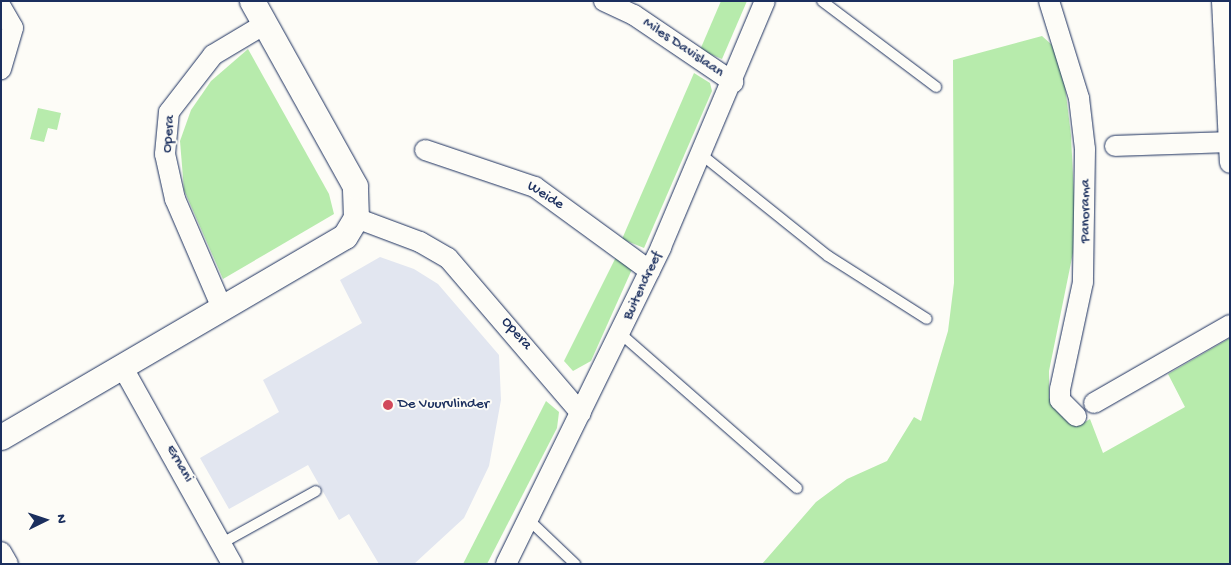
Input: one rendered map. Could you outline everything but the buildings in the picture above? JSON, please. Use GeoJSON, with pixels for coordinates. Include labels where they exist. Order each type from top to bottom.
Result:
{"type":"FeatureCollection","features":[{"type":"Feature","properties":{"kind":"street"},"geometry":{"type":"LineString","coordinates":[[1,437],[345,236],[356,218],[355,186],[252,1]]}},
{"type":"Feature","properties":{"kind":"street","name":"Miles Davislaan"},"geometry":{"type":"LineString","coordinates":[[604,1],[634,15],[733,82]]}},
{"type":"Feature","properties":{"kind":"street","name":"Buitendreef"},"geometry":{"type":"LineString","coordinates":[[506,564],[582,413],[650,271],[702,155],[765,1]]}},
{"type":"Feature","properties":{"kind":"street","name":"Panorama"},"geometry":{"type":"LineString","coordinates":[[1049,1],[1079,98],[1085,149],[1083,282],[1060,389],[1060,400],[1076,416]]}},
{"type":"Feature","properties":{"kind":"street"},"geometry":{"type":"LineString","coordinates":[[1222,1],[1230,163]]}},
{"type":"Feature","properties":{"kind":"street"},"geometry":{"type":"LineString","coordinates":[[1,7],[12,28],[1,69]]}},
{"type":"Feature","properties":{"kind":"street","name":"Opera"},"geometry":{"type":"LineString","coordinates":[[222,308],[175,199],[165,154],[169,112],[213,55],[265,24]]}},
{"type":"Feature","properties":{"kind":"street"},"geometry":{"type":"LineString","coordinates":[[1115,146],[1228,142]]}},
{"type":"Feature","properties":{"kind":"street","name":"Weide"},"geometry":{"type":"LineString","coordinates":[[425,150],[535,186],[650,271]]}},
{"type":"Feature","properties":{"kind":"street","name":"Opera"},"geometry":{"type":"LineString","coordinates":[[356,218],[420,242],[448,258],[582,413]]}},
{"type":"Feature","properties":{"kind":"street"},"geometry":{"type":"LineString","coordinates":[[1094,403],[1230,325]]}},
{"type":"Feature","properties":{"kind":"street","name":"Ernani"},"geometry":{"type":"LineString","coordinates":[[122,366],[224,542],[232,564]]}},
{"type":"Feature","properties":{"kind":"street"},"geometry":{"type":"LineString","coordinates":[[1,552],[8,564]]}},
{"type":"Feature","properties":{"kind":"lane"},"geometry":{"type":"LineString","coordinates":[[822,1],[936,87]]}},
{"type":"Feature","properties":{"kind":"lane"},"geometry":{"type":"LineString","coordinates":[[702,155],[828,256],[927,320]]}},
{"type":"Feature","properties":{"kind":"lane"},"geometry":{"type":"LineString","coordinates":[[620,334],[797,488]]}},
{"type":"Feature","properties":{"kind":"lane"},"geometry":{"type":"LineString","coordinates":[[224,542],[316,491]]}},
{"type":"Feature","properties":{"kind":"lane"},"geometry":{"type":"LineString","coordinates":[[529,520],[575,564]]}},
{"type":"Feature","properties":{"kind":"shaded area","name":"De Vuurvlinder"},"geometry":{"type":"Polygon","coordinates":[[[380,257],[414,269],[438,284],[499,355],[501,400],[489,466],[464,518],[414,564],[379,564],[349,514],[339,520],[308,465],[229,509],[200,458],[279,412],[263,380],[362,323],[340,280],[380,257]]]}},
{"type":"Feature","properties":{"kind":"green space"},"geometry":{"type":"Polygon","coordinates":[[[721,1],[747,1],[722,59],[700,50],[721,1]]]}},
{"type":"Feature","properties":{"kind":"green space"},"geometry":{"type":"Polygon","coordinates":[[[1042,36],[1061,53],[1071,135],[1076,238],[1049,371],[1049,398],[1065,418],[1082,424],[1090,419],[1103,453],[1185,407],[1168,374],[1230,338],[1230,564],[762,564],[816,502],[847,479],[887,461],[914,417],[921,421],[948,331],[954,283],[953,60],[1042,36]]]}},
{"type":"Feature","properties":{"kind":"green space"},"geometry":{"type":"Polygon","coordinates":[[[248,49],[329,194],[334,214],[223,279],[184,190],[180,141],[191,110],[211,81],[248,49]]]}},
{"type":"Feature","properties":{"kind":"green space"},"geometry":{"type":"Polygon","coordinates":[[[694,73],[710,83],[712,91],[644,248],[622,239],[694,73]]]}},
{"type":"Feature","properties":{"kind":"green space"},"geometry":{"type":"Polygon","coordinates":[[[38,108],[61,113],[57,130],[48,128],[44,142],[30,139],[38,108]]]}},
{"type":"Feature","properties":{"kind":"green space"},"geometry":{"type":"Polygon","coordinates":[[[616,257],[633,267],[591,361],[573,371],[564,361],[616,257]]]}},
{"type":"Feature","properties":{"kind":"green space"},"geometry":{"type":"Polygon","coordinates":[[[546,401],[559,412],[557,428],[487,564],[463,564],[546,401]]]}},
{"type":"Feature","properties":{"kind":"place","name":"De Vuurvlinder"},"geometry":{"type":"Point","coordinates":[388,405]}}]}
